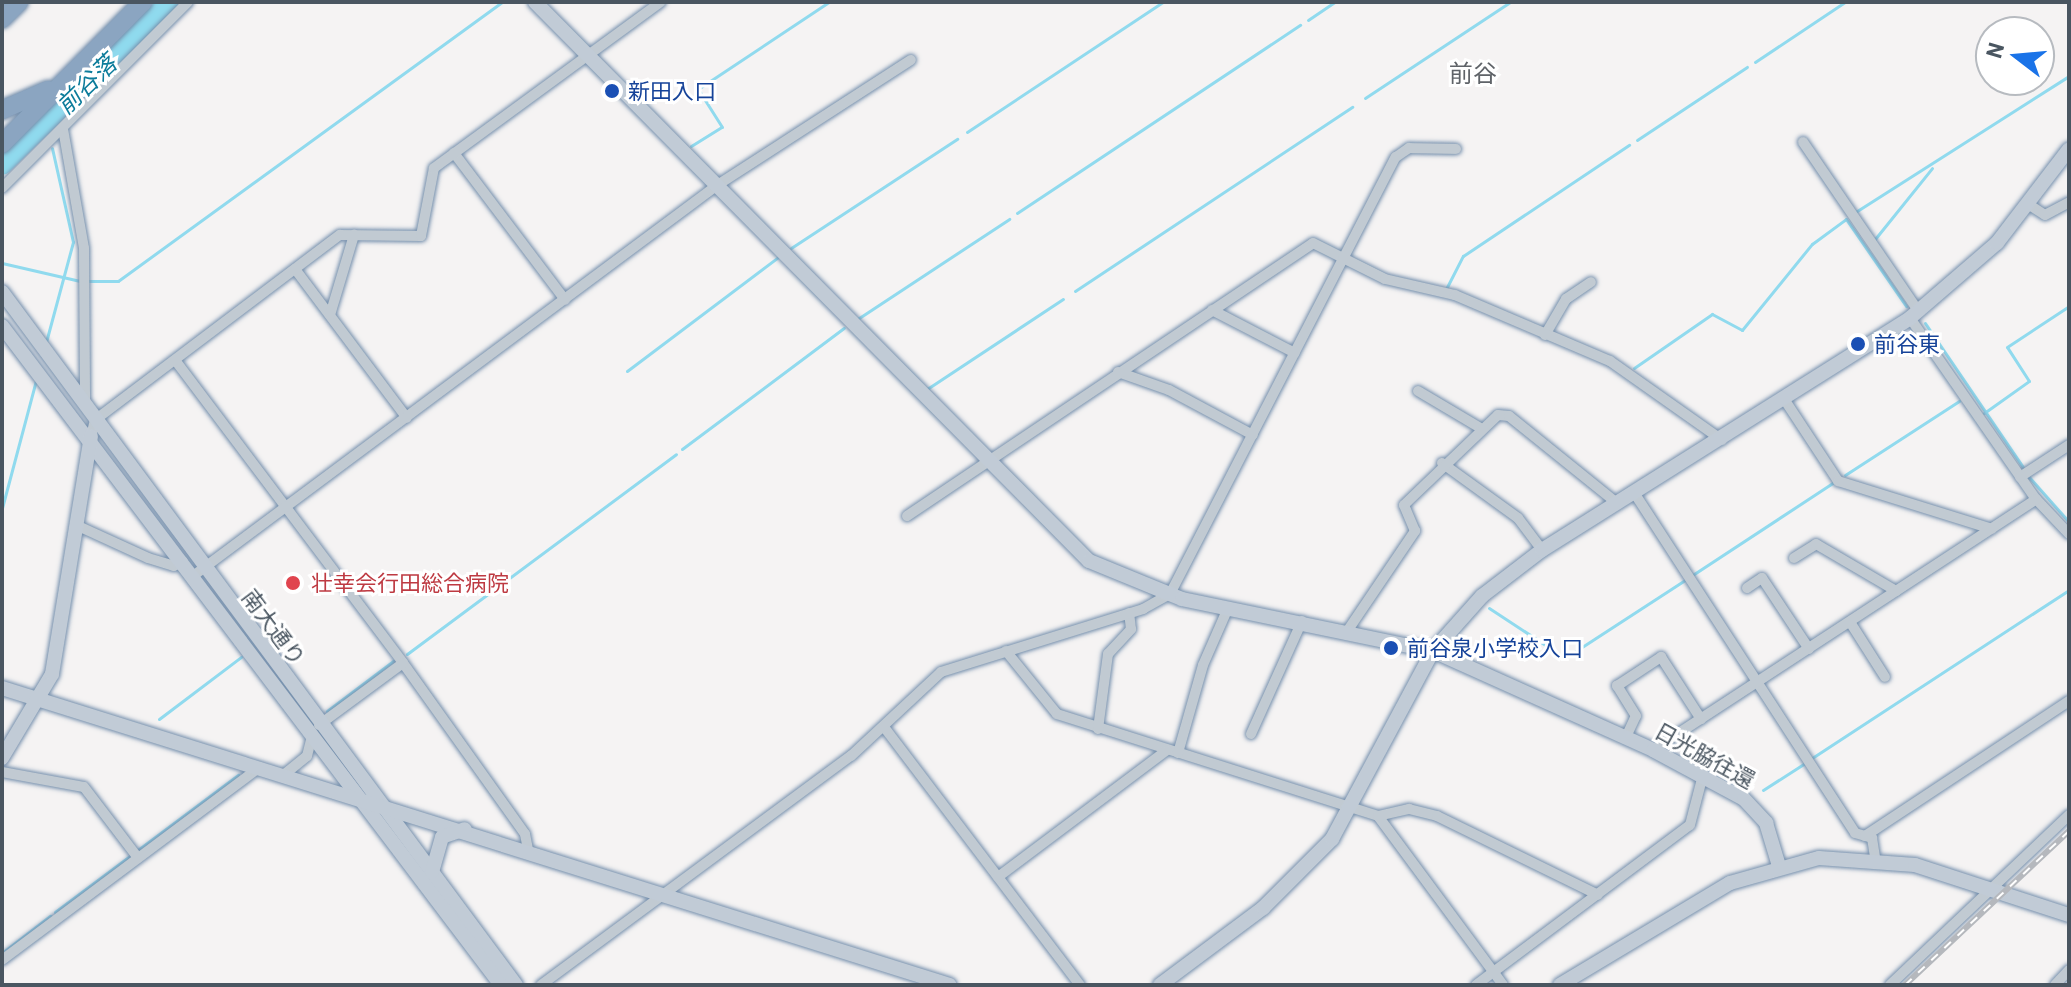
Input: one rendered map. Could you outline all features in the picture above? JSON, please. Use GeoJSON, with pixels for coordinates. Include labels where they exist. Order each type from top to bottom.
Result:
{"type":"FeatureCollection","features":[{"type":"Feature","properties":{"kind":"highway"},"geometry":{"type":"LineString","coordinates":[[2,19],[19,2]]}},
{"type":"Feature","properties":{"kind":"highway"},"geometry":{"type":"LineString","coordinates":[[2,144],[143,2]]}},
{"type":"Feature","properties":{"kind":"highway"},"geometry":{"type":"LineString","coordinates":[[2,110],[62,83]]}},
{"type":"Feature","properties":{"kind":"street"},"geometry":{"type":"LineString","coordinates":[[2,188],[188,2]]}},
{"type":"Feature","properties":{"kind":"street","name":"日光脇往還"},"geometry":{"type":"LineString","coordinates":[[535,2],[984,461],[1089,561],[1170,594],[1348,630],[1433,651],[1703,775],[1761,816],[1779,866]]}},
{"type":"Feature","properties":{"kind":"street"},"geometry":{"type":"LineString","coordinates":[[90,415],[175,360],[340,235],[421,236],[434,168],[585,53],[661,2]]}},
{"type":"Feature","properties":{"kind":"street"},"geometry":{"type":"LineString","coordinates":[[198,572],[716,186],[911,60]]}},
{"type":"Feature","properties":{"kind":"street"},"geometry":{"type":"LineString","coordinates":[[2,758],[42,699],[52,674],[91,436],[87,289],[63,129]]}},
{"type":"Feature","properties":{"kind":"street"},"geometry":{"type":"LineString","coordinates":[[1803,142],[2020,477],[2069,534]]}},
{"type":"Feature","properties":{"kind":"street"},"geometry":{"type":"LineString","coordinates":[[541,985],[884,727],[941,672],[1129,613],[1170,594],[1396,157],[1409,148],[1456,149]]}},
{"type":"Feature","properties":{"kind":"street"},"geometry":{"type":"LineString","coordinates":[[1160,985],[1302,873],[1353,805],[1433,651],[1482,596],[1542,550],[1786,402],[1914,315],[1971,269],[2028,204],[2069,149]]}},
{"type":"Feature","properties":{"kind":"street"},"geometry":{"type":"LineString","coordinates":[[454,153],[565,300]]}},
{"type":"Feature","properties":{"kind":"street"},"geometry":{"type":"LineString","coordinates":[[2028,204],[2045,215],[2069,202]]}},
{"type":"Feature","properties":{"kind":"street"},"geometry":{"type":"LineString","coordinates":[[330,315],[354,235]]}},
{"type":"Feature","properties":{"kind":"street"},"geometry":{"type":"LineString","coordinates":[[907,516],[984,461],[1313,243],[1385,279],[1455,295],[1634,374],[1724,441]]}},
{"type":"Feature","properties":{"kind":"street"},"geometry":{"type":"LineString","coordinates":[[295,269],[407,418]]}},
{"type":"Feature","properties":{"kind":"street"},"geometry":{"type":"LineString","coordinates":[[1545,335],[1566,299],[1591,282]]}},
{"type":"Feature","properties":{"kind":"street","name":"南大通り"},"geometry":{"type":"LineString","coordinates":[[2,292],[42,362],[91,436],[183,561],[198,572]]}},
{"type":"Feature","properties":{"kind":"street"},"geometry":{"type":"LineString","coordinates":[[1212,310],[1295,353]]}},
{"type":"Feature","properties":{"kind":"street","name":"南大通り"},"geometry":{"type":"LineString","coordinates":[[2,326],[42,362],[90,415],[198,572],[316,730],[379,802],[516,985]]}},
{"type":"Feature","properties":{"kind":"street"},"geometry":{"type":"LineString","coordinates":[[175,360],[403,663],[525,834],[528,849]]}},
{"type":"Feature","properties":{"kind":"street"},"geometry":{"type":"LineString","coordinates":[[1118,372],[1169,390],[1253,435]]}},
{"type":"Feature","properties":{"kind":"street"},"geometry":{"type":"LineString","coordinates":[[1418,391],[1482,429]]}},
{"type":"Feature","properties":{"kind":"street"},"geometry":{"type":"LineString","coordinates":[[1786,402],[1838,481],[1992,529]]}},
{"type":"Feature","properties":{"kind":"street"},"geometry":{"type":"LineString","coordinates":[[1348,630],[1415,531],[1404,505],[1442,463],[1498,415],[1509,416],[1618,504]]}},
{"type":"Feature","properties":{"kind":"street"},"geometry":{"type":"LineString","coordinates":[[2020,477],[2069,445]]}},
{"type":"Feature","properties":{"kind":"street"},"geometry":{"type":"LineString","coordinates":[[1442,463],[1518,518],[1542,550]]}},
{"type":"Feature","properties":{"kind":"street"},"geometry":{"type":"LineString","coordinates":[[1635,494],[1855,833],[1872,838],[1875,858]]}},
{"type":"Feature","properties":{"kind":"street"},"geometry":{"type":"LineString","coordinates":[[1653,750],[2036,499]]}},
{"type":"Feature","properties":{"kind":"street"},"geometry":{"type":"LineString","coordinates":[[76,525],[148,558],[174,566],[183,561]]}},
{"type":"Feature","properties":{"kind":"street"},"geometry":{"type":"LineString","coordinates":[[1794,558],[1816,544],[1896,591]]}},
{"type":"Feature","properties":{"kind":"street"},"geometry":{"type":"LineString","coordinates":[[1747,588],[1762,578],[1809,649]]}},
{"type":"Feature","properties":{"kind":"street"},"geometry":{"type":"LineString","coordinates":[[998,877],[1172,752],[1228,608]]}},
{"type":"Feature","properties":{"kind":"street"},"geometry":{"type":"LineString","coordinates":[[1098,729],[1108,654],[1131,629],[1129,613]]}},
{"type":"Feature","properties":{"kind":"street"},"geometry":{"type":"LineString","coordinates":[[1251,734],[1302,621]]}},
{"type":"Feature","properties":{"kind":"street"},"geometry":{"type":"LineString","coordinates":[[1850,622],[1885,677]]}},
{"type":"Feature","properties":{"kind":"street"},"geometry":{"type":"LineString","coordinates":[[1006,651],[1057,714],[1172,752],[1353,805],[1378,816],[1503,985]]}},
{"type":"Feature","properties":{"kind":"street"},"geometry":{"type":"LineString","coordinates":[[1626,737],[1636,716],[1617,686],[1661,657],[1701,719]]}},
{"type":"Feature","properties":{"kind":"street"},"geometry":{"type":"LineString","coordinates":[[286,773],[307,756],[316,730],[403,663]]}},
{"type":"Feature","properties":{"kind":"street"},"geometry":{"type":"LineString","coordinates":[[2,688],[466,829],[950,985]]}},
{"type":"Feature","properties":{"kind":"street"},"geometry":{"type":"LineString","coordinates":[[1865,836],[2069,701]]}},
{"type":"Feature","properties":{"kind":"street"},"geometry":{"type":"LineString","coordinates":[[884,727],[1080,985]]}},
{"type":"Feature","properties":{"kind":"street","name":"南大通り"},"geometry":{"type":"LineString","coordinates":[[316,730],[355,795],[501,985]]}},
{"type":"Feature","properties":{"kind":"street"},"geometry":{"type":"LineString","coordinates":[[2,960],[262,766]]}},
{"type":"Feature","properties":{"kind":"street"},"geometry":{"type":"LineString","coordinates":[[2,772],[84,787],[138,858]]}},
{"type":"Feature","properties":{"kind":"street"},"geometry":{"type":"LineString","coordinates":[[1476,985],[1690,825],[1703,775]]}},
{"type":"Feature","properties":{"kind":"street"},"geometry":{"type":"LineString","coordinates":[[1378,816],[1409,809],[1437,816],[1598,895]]}},
{"type":"Feature","properties":{"kind":"street"},"geometry":{"type":"LineString","coordinates":[[1890,985],[1988,888],[2069,815]]}},
{"type":"Feature","properties":{"kind":"street"},"geometry":{"type":"LineString","coordinates":[[432,872],[442,837],[466,829]]}},
{"type":"Feature","properties":{"kind":"street"},"geometry":{"type":"LineString","coordinates":[[1560,985],[1695,901],[1779,866],[1875,858],[1988,888],[2069,915]]}},
{"type":"Feature","properties":{"kind":"street"},"geometry":{"type":"LineString","coordinates":[[2055,985],[2069,970]]}},
{"type":"Feature","properties":{"kind":"waterway","name":"前谷落"},"geometry":{"type":"LineString","coordinates":[[2,165],[169,2]]}},
{"type":"Feature","properties":{"kind":"waterway"},"geometry":{"type":"LineString","coordinates":[[87,281],[118,281],[502,2]]}},
{"type":"Feature","properties":{"kind":"waterway"},"geometry":{"type":"LineString","coordinates":[[691,146],[722,127],[698,89],[829,2]]}},
{"type":"Feature","properties":{"kind":"waterway"},"geometry":{"type":"LineString","coordinates":[[967,132],[1163,2]]}},
{"type":"Feature","properties":{"kind":"waterway"},"geometry":{"type":"LineString","coordinates":[[1308,20],[1335,2]]}},
{"type":"Feature","properties":{"kind":"waterway"},"geometry":{"type":"LineString","coordinates":[[1365,98],[1510,2]]}},
{"type":"Feature","properties":{"kind":"waterway"},"geometry":{"type":"LineString","coordinates":[[1755,62],[1845,2]]}},
{"type":"Feature","properties":{"kind":"waterway"},"geometry":{"type":"LineString","coordinates":[[1017,213],[1300,25]]}},
{"type":"Feature","properties":{"kind":"waterway"},"geometry":{"type":"LineString","coordinates":[[1637,140],[1747,67]]}},
{"type":"Feature","properties":{"kind":"waterway"},"geometry":{"type":"LineString","coordinates":[[1857,211],[2069,76]]}},
{"type":"Feature","properties":{"kind":"waterway"},"geometry":{"type":"LineString","coordinates":[[1075,291],[1352,107]]}},
{"type":"Feature","properties":{"kind":"waterway"},"geometry":{"type":"LineString","coordinates":[[791,248],[957,139]]}},
{"type":"Feature","properties":{"kind":"waterway"},"geometry":{"type":"LineString","coordinates":[[1447,287],[1463,256],[1629,145]]}},
{"type":"Feature","properties":{"kind":"waterway"},"geometry":{"type":"LineString","coordinates":[[46,342],[73,242],[52,148]]}},
{"type":"Feature","properties":{"kind":"waterway"},"geometry":{"type":"LineString","coordinates":[[1875,239],[1932,168]]}},
{"type":"Feature","properties":{"kind":"waterway"},"geometry":{"type":"LineString","coordinates":[[859,318],[1009,219]]}},
{"type":"Feature","properties":{"kind":"waterway"},"geometry":{"type":"LineString","coordinates":[[1634,368],[1712,314],[1742,330],[1812,244],[1846,219],[1906,306]]}},
{"type":"Feature","properties":{"kind":"waterway"},"geometry":{"type":"LineString","coordinates":[[627,371],[777,258]]}},
{"type":"Feature","properties":{"kind":"waterway"},"geometry":{"type":"LineString","coordinates":[[2,263],[80,281]]}},
{"type":"Feature","properties":{"kind":"waterway"},"geometry":{"type":"LineString","coordinates":[[927,389],[1063,299]]}},
{"type":"Feature","properties":{"kind":"waterway"},"geometry":{"type":"LineString","coordinates":[[1984,413],[2029,381],[2007,347],[2069,306]]}},
{"type":"Feature","properties":{"kind":"waterway"},"geometry":{"type":"LineString","coordinates":[[1925,323],[2023,467]]}},
{"type":"Feature","properties":{"kind":"waterway"},"geometry":{"type":"LineString","coordinates":[[682,449],[844,328]]}},
{"type":"Feature","properties":{"kind":"waterway"},"geometry":{"type":"LineString","coordinates":[[2,508],[36,380]]}},
{"type":"Feature","properties":{"kind":"waterway"},"geometry":{"type":"LineString","coordinates":[[1845,475],[1959,401]]}},
{"type":"Feature","properties":{"kind":"waterway"},"geometry":{"type":"LineString","coordinates":[[407,654],[676,454]]}},
{"type":"Feature","properties":{"kind":"waterway"},"geometry":{"type":"LineString","coordinates":[[2029,477],[2069,522]]}},
{"type":"Feature","properties":{"kind":"waterway"},"geometry":{"type":"LineString","coordinates":[[1694,574],[1834,482]]}},
{"type":"Feature","properties":{"kind":"waterway"},"geometry":{"type":"LineString","coordinates":[[1489,608],[1565,658],[1685,580]]}},
{"type":"Feature","properties":{"kind":"waterway"},"geometry":{"type":"LineString","coordinates":[[1812,758],[2069,590]]}},
{"type":"Feature","properties":{"kind":"waterway"},"geometry":{"type":"LineString","coordinates":[[159,719],[241,657]]}},
{"type":"Feature","properties":{"kind":"waterway"},"geometry":{"type":"LineString","coordinates":[[327,711],[393,661]]}},
{"type":"Feature","properties":{"kind":"waterway"},"geometry":{"type":"LineString","coordinates":[[1763,790],[1805,763]]}},
{"type":"Feature","properties":{"kind":"waterway"},"geometry":{"type":"LineString","coordinates":[[55,912],[238,775]]}},
{"type":"Feature","properties":{"kind":"waterway"},"geometry":{"type":"LineString","coordinates":[[2,953],[50,916]]}},
{"type":"Feature","properties":{"kind":"railway"},"geometry":{"type":"LineString","coordinates":[[1905,985],[2069,831]]}},
{"type":"Feature","properties":{"kind":"place","name":"新田入口"},"geometry":{"type":"Point","coordinates":[612,91]}},
{"type":"Feature","properties":{"kind":"place","name":"前谷東"},"geometry":{"type":"Point","coordinates":[1858,344]}},
{"type":"Feature","properties":{"kind":"place","name":"壮幸会行田総合病院"},"geometry":{"type":"Point","coordinates":[293,583]}},
{"type":"Feature","properties":{"kind":"place","name":"前谷泉小学校入口"},"geometry":{"type":"Point","coordinates":[1391,648]}},
{"type":"Feature","properties":{"kind":"district","name":"前谷"},"geometry":{"type":"Point","coordinates":[1473,73]}}]}
